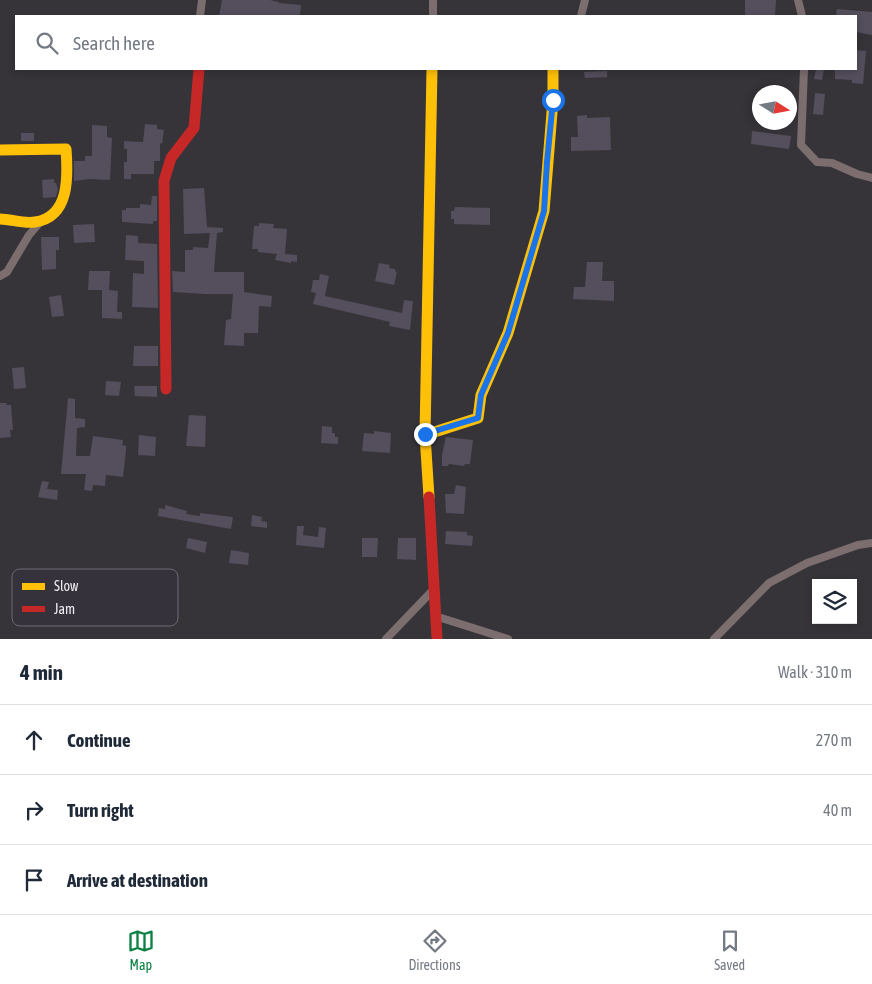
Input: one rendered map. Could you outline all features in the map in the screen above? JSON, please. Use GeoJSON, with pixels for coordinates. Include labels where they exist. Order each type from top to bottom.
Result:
{"type":"FeatureCollection","features":[{"type":"Feature","properties":{"kind":"street"},"geometry":{"type":"LineString","coordinates":[[200,15],[202,0]]}},
{"type":"Feature","properties":{"kind":"street"},"geometry":{"type":"LineString","coordinates":[[433,0],[433,15]]}},
{"type":"Feature","properties":{"kind":"street"},"geometry":{"type":"LineString","coordinates":[[581,15],[585,0]]}},
{"type":"Feature","properties":{"kind":"street"},"geometry":{"type":"LineString","coordinates":[[798,0],[802,15]]}},
{"type":"Feature","properties":{"kind":"street"},"geometry":{"type":"LineString","coordinates":[[166,389],[164,181],[171,158],[194,128],[199,70]]}},
{"type":"Feature","properties":{"kind":"street"},"geometry":{"type":"LineString","coordinates":[[432,70],[425,434],[437,639]]}},
{"type":"Feature","properties":{"kind":"street"},"geometry":{"type":"LineString","coordinates":[[425,434],[478,418],[481,395],[508,333],[546,205],[547,162],[553,100],[553,70]]}},
{"type":"Feature","properties":{"kind":"street"},"geometry":{"type":"LineString","coordinates":[[804,70],[802,145],[817,162],[832,163],[857,174],[872,178]]}},
{"type":"Feature","properties":{"kind":"street"},"geometry":{"type":"LineString","coordinates":[[0,150],[66,149],[66,188],[62,205],[49,218],[35,222],[0,219]]}},
{"type":"Feature","properties":{"kind":"street"},"geometry":{"type":"LineString","coordinates":[[0,276],[7,272],[29,235],[42,220]]}},
{"type":"Feature","properties":{"kind":"street"},"geometry":{"type":"LineString","coordinates":[[714,639],[769,583],[807,563],[858,545],[872,543]]}},
{"type":"Feature","properties":{"kind":"street"},"geometry":{"type":"LineString","coordinates":[[386,639],[433,590]]}},
{"type":"Feature","properties":{"kind":"street"},"geometry":{"type":"LineString","coordinates":[[435,616],[508,639]]}},
{"type":"Feature","properties":{"kind":"building"},"geometry":{"type":"Polygon","coordinates":[[[222,0],[270,0],[279,3],[301,5],[300,15],[219,15],[222,0]]]}},
{"type":"Feature","properties":{"kind":"building"},"geometry":{"type":"Polygon","coordinates":[[[745,0],[776,0],[775,15],[745,15],[745,0]]]}},
{"type":"Feature","properties":{"kind":"building"},"geometry":{"type":"Polygon","coordinates":[[[837,9],[872,12],[872,35],[857,32],[857,15],[836,15],[837,9]]]}},
{"type":"Feature","properties":{"kind":"building"},"geometry":{"type":"Polygon","coordinates":[[[857,50],[866,51],[863,84],[852,83],[852,80],[835,79],[835,70],[857,70],[857,50]]]}},
{"type":"Feature","properties":{"kind":"building"},"geometry":{"type":"Polygon","coordinates":[[[816,70],[824,70],[822,80],[814,79],[816,70]]]}},
{"type":"Feature","properties":{"kind":"building"},"geometry":{"type":"Polygon","coordinates":[[[607,71],[607,77],[585,78],[584,72],[607,71]]]}},
{"type":"Feature","properties":{"kind":"building"},"geometry":{"type":"Polygon","coordinates":[[[815,93],[825,94],[823,115],[813,114],[815,93]]]}},
{"type":"Feature","properties":{"kind":"building"},"geometry":{"type":"Polygon","coordinates":[[[587,115],[587,118],[610,117],[611,150],[571,151],[571,137],[578,137],[577,116],[587,115]]]}},
{"type":"Feature","properties":{"kind":"building"},"geometry":{"type":"Polygon","coordinates":[[[145,124],[157,125],[157,129],[164,130],[162,144],[160,143],[160,161],[154,161],[154,174],[131,174],[131,179],[124,179],[124,162],[127,162],[127,149],[124,149],[124,141],[143,142],[145,124]]]}},
{"type":"Feature","properties":{"kind":"building"},"geometry":{"type":"Polygon","coordinates":[[[92,125],[107,126],[107,137],[112,138],[110,180],[90,179],[74,181],[74,161],[85,161],[85,156],[92,156],[92,125]]]}},
{"type":"Feature","properties":{"kind":"building"},"geometry":{"type":"Polygon","coordinates":[[[752,131],[791,136],[789,149],[751,144],[752,131]]]}},
{"type":"Feature","properties":{"kind":"building"},"geometry":{"type":"Polygon","coordinates":[[[21,133],[34,133],[34,141],[21,141],[21,133]]]}},
{"type":"Feature","properties":{"kind":"building"},"geometry":{"type":"Polygon","coordinates":[[[54,179],[58,189],[56,197],[43,198],[42,180],[54,179]]]}},
{"type":"Feature","properties":{"kind":"building"},"geometry":{"type":"Polygon","coordinates":[[[204,188],[207,227],[223,228],[223,232],[217,233],[214,272],[244,272],[244,292],[272,296],[271,307],[259,306],[258,333],[244,333],[244,346],[224,345],[226,320],[231,319],[233,294],[173,292],[172,271],[185,272],[185,250],[193,250],[193,247],[208,248],[210,233],[184,234],[183,189],[204,188]]]}},
{"type":"Feature","properties":{"kind":"building"},"geometry":{"type":"Polygon","coordinates":[[[152,196],[157,196],[157,221],[153,221],[153,224],[122,222],[122,210],[126,210],[126,208],[140,208],[140,204],[151,205],[152,196]]]}},
{"type":"Feature","properties":{"kind":"building"},"geometry":{"type":"Polygon","coordinates":[[[455,207],[490,208],[490,225],[454,224],[454,219],[451,219],[451,211],[454,211],[455,207]]]}},
{"type":"Feature","properties":{"kind":"building"},"geometry":{"type":"Polygon","coordinates":[[[259,223],[274,224],[273,228],[287,229],[285,254],[297,255],[297,262],[291,261],[291,263],[275,260],[277,254],[258,252],[258,249],[252,249],[254,226],[259,226],[259,223]]]}},
{"type":"Feature","properties":{"kind":"building"},"geometry":{"type":"Polygon","coordinates":[[[94,224],[95,242],[74,243],[73,225],[94,224]]]}},
{"type":"Feature","properties":{"kind":"building"},"geometry":{"type":"Polygon","coordinates":[[[126,235],[138,236],[138,243],[157,244],[158,308],[132,307],[133,273],[144,274],[144,261],[125,260],[126,235]]]}},
{"type":"Feature","properties":{"kind":"building"},"geometry":{"type":"Polygon","coordinates":[[[41,237],[59,237],[59,250],[56,250],[56,269],[42,270],[41,237]]]}},
{"type":"Feature","properties":{"kind":"building"},"geometry":{"type":"Polygon","coordinates":[[[587,262],[603,262],[602,281],[614,281],[614,301],[573,299],[574,287],[585,287],[587,262]]]}},
{"type":"Feature","properties":{"kind":"building"},"geometry":{"type":"Polygon","coordinates":[[[379,263],[390,265],[389,268],[395,269],[397,272],[394,285],[375,281],[379,263]]]}},
{"type":"Feature","properties":{"kind":"building"},"geometry":{"type":"Polygon","coordinates":[[[89,271],[110,271],[109,290],[118,291],[117,312],[122,312],[122,319],[102,318],[102,290],[88,290],[89,271]]]}},
{"type":"Feature","properties":{"kind":"building"},"geometry":{"type":"Polygon","coordinates":[[[320,274],[329,276],[325,296],[402,313],[404,300],[413,301],[410,330],[389,326],[390,322],[313,304],[316,293],[311,292],[313,280],[319,280],[320,274]]]}},
{"type":"Feature","properties":{"kind":"building"},"geometry":{"type":"Polygon","coordinates":[[[61,295],[64,316],[52,317],[49,297],[61,295]]]}},
{"type":"Feature","properties":{"kind":"building"},"geometry":{"type":"Polygon","coordinates":[[[134,346],[158,346],[158,366],[133,366],[134,346]]]}},
{"type":"Feature","properties":{"kind":"building"},"geometry":{"type":"Polygon","coordinates":[[[24,367],[26,388],[14,389],[12,368],[24,367]]]}},
{"type":"Feature","properties":{"kind":"building"},"geometry":{"type":"Polygon","coordinates":[[[106,381],[121,382],[119,396],[105,395],[106,381]]]}},
{"type":"Feature","properties":{"kind":"building"},"geometry":{"type":"Polygon","coordinates":[[[134,386],[157,386],[157,397],[135,396],[134,386]]]}},
{"type":"Feature","properties":{"kind":"building"},"geometry":{"type":"Polygon","coordinates":[[[68,398],[75,399],[75,418],[85,419],[85,427],[77,428],[76,456],[90,456],[93,436],[123,440],[122,445],[126,446],[126,450],[123,477],[106,475],[105,486],[93,485],[92,491],[84,490],[86,474],[61,474],[68,398]]]}},
{"type":"Feature","properties":{"kind":"building"},"geometry":{"type":"Polygon","coordinates":[[[0,403],[11,405],[13,430],[10,430],[11,437],[0,438],[0,403]]]}},
{"type":"Feature","properties":{"kind":"building"},"geometry":{"type":"Polygon","coordinates":[[[189,415],[206,416],[205,447],[186,446],[189,415]]]}},
{"type":"Feature","properties":{"kind":"building"},"geometry":{"type":"Polygon","coordinates":[[[322,426],[332,427],[332,433],[335,433],[335,437],[338,437],[338,444],[321,443],[322,426]]]}},
{"type":"Feature","properties":{"kind":"building"},"geometry":{"type":"Polygon","coordinates":[[[374,431],[391,433],[390,453],[362,451],[364,433],[374,434],[374,431]]]}},
{"type":"Feature","properties":{"kind":"building"},"geometry":{"type":"Polygon","coordinates":[[[139,435],[156,437],[155,456],[138,455],[139,435]]]}},
{"type":"Feature","properties":{"kind":"building"},"geometry":{"type":"Polygon","coordinates":[[[446,437],[473,440],[470,464],[465,464],[464,466],[449,464],[448,466],[442,466],[442,455],[446,437]]]}},
{"type":"Feature","properties":{"kind":"building"},"geometry":{"type":"Polygon","coordinates":[[[42,481],[49,482],[47,489],[58,490],[57,500],[38,497],[42,481]]]}},
{"type":"Feature","properties":{"kind":"building"},"geometry":{"type":"Polygon","coordinates":[[[456,485],[466,487],[464,514],[446,513],[445,494],[454,494],[456,485]]]}},
{"type":"Feature","properties":{"kind":"building"},"geometry":{"type":"Polygon","coordinates":[[[165,505],[187,511],[186,514],[200,516],[200,513],[233,517],[231,529],[158,516],[159,508],[165,509],[165,505]]]}},
{"type":"Feature","properties":{"kind":"building"},"geometry":{"type":"Polygon","coordinates":[[[252,515],[262,517],[261,521],[267,522],[267,528],[251,526],[252,515]]]}},
{"type":"Feature","properties":{"kind":"building"},"geometry":{"type":"Polygon","coordinates":[[[297,526],[304,526],[303,535],[318,537],[319,527],[326,528],[324,548],[296,545],[297,526]]]}},
{"type":"Feature","properties":{"kind":"building"},"geometry":{"type":"Polygon","coordinates":[[[446,531],[467,532],[467,535],[473,536],[472,546],[445,544],[446,531]]]}},
{"type":"Feature","properties":{"kind":"building"},"geometry":{"type":"Polygon","coordinates":[[[188,538],[207,542],[205,553],[186,548],[188,538]]]}},
{"type":"Feature","properties":{"kind":"building"},"geometry":{"type":"Polygon","coordinates":[[[362,538],[378,538],[377,557],[362,557],[362,538]]]}},
{"type":"Feature","properties":{"kind":"building"},"geometry":{"type":"Polygon","coordinates":[[[398,538],[416,538],[416,560],[397,559],[398,538]]]}},
{"type":"Feature","properties":{"kind":"building"},"geometry":{"type":"Polygon","coordinates":[[[231,550],[249,553],[248,565],[229,563],[231,550]]]}},
{"type":"Feature","properties":{"kind":"traffic: slow"},"geometry":{"type":"LineString","coordinates":[[429,497],[425,435],[432,70]]}},
{"type":"Feature","properties":{"kind":"traffic: slow"},"geometry":{"type":"LineString","coordinates":[[425,435],[478,418],[481,395],[508,333],[544,211],[553,100],[553,70]]}},
{"type":"Feature","properties":{"kind":"traffic: slow"},"geometry":{"type":"LineString","coordinates":[[0,150],[66,149],[67,171],[61,204],[46,219],[35,222],[0,219]]}},
{"type":"Feature","properties":{"kind":"traffic: jam"},"geometry":{"type":"LineString","coordinates":[[166,389],[164,181],[171,158],[194,128],[199,70]]}},
{"type":"Feature","properties":{"kind":"traffic: jam"},"geometry":{"type":"LineString","coordinates":[[429,497],[437,639]]}},
{"type":"Feature","properties":{"kind":"route"},"geometry":{"type":"LineString","coordinates":[[425,434],[478,418],[481,395],[514,316],[546,205],[547,162],[553,100]]}}]}
